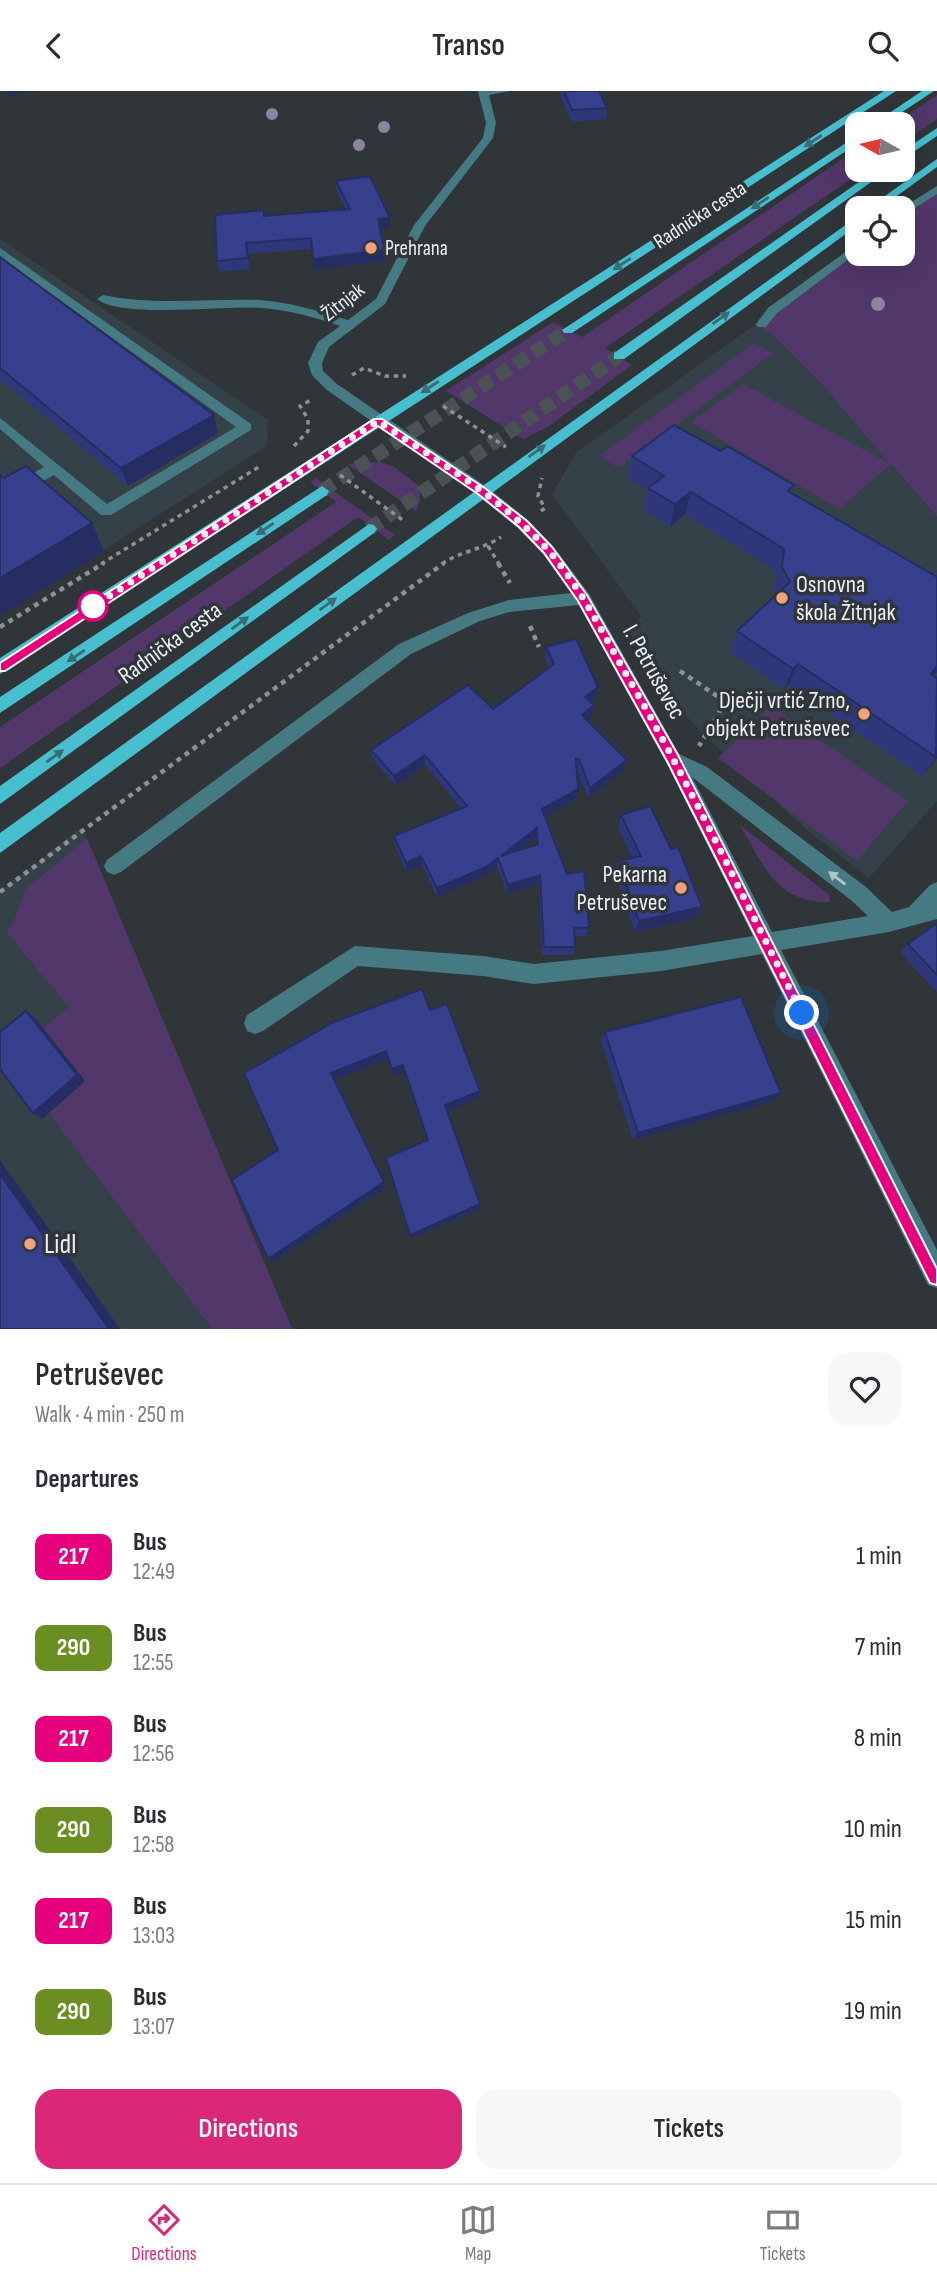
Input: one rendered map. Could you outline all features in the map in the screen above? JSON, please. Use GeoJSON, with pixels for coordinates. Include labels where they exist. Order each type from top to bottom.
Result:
{"type":"FeatureCollection","features":[{"type":"Feature","properties":{"kind":"main road"},"geometry":{"type":"LineString","coordinates":[[0,667],[891,91]]}},
{"type":"Feature","properties":{"kind":"main road"},"geometry":{"type":"LineString","coordinates":[[897,112],[929,91]]}},
{"type":"Feature","properties":{"kind":"main road"},"geometry":{"type":"LineString","coordinates":[[915,147],[937,131]]}},
{"type":"Feature","properties":{"kind":"main road","name":"Radnička cesta"},"geometry":{"type":"LineString","coordinates":[[568,330],[845,147]]}},
{"type":"Feature","properties":{"kind":"main road"},"geometry":{"type":"LineString","coordinates":[[890,196],[937,162]]}},
{"type":"Feature","properties":{"kind":"main road"},"geometry":{"type":"LineString","coordinates":[[619,356],[866,182]]}},
{"type":"Feature","properties":{"kind":"main road"},"geometry":{"type":"LineString","coordinates":[[0,844],[845,228]]}},
{"type":"Feature","properties":{"kind":"main road","name":"Radnička cesta"},"geometry":{"type":"LineString","coordinates":[[0,706],[322,492]]}},
{"type":"Feature","properties":{"kind":"main road","name":"Radnička cesta"},"geometry":{"type":"LineString","coordinates":[[0,796],[369,529]]}},
{"type":"Feature","properties":{"kind":"street"},"geometry":{"type":"LineString","coordinates":[[484,92],[505,91]]}},
{"type":"Feature","properties":{"kind":"street","name":"Žitnjak"},"geometry":{"type":"LineString","coordinates":[[482,491],[332,387],[317,372],[315,363],[323,345],[381,301],[420,225],[488,138],[491,123],[484,92]]}},
{"type":"Feature","properties":{"kind":"street"},"geometry":{"type":"LineString","coordinates":[[915,205],[937,189]]}},
{"type":"Feature","properties":{"kind":"street"},"geometry":{"type":"LineString","coordinates":[[0,252],[246,428],[106,511],[0,422]]}},
{"type":"Feature","properties":{"kind":"street"},"geometry":{"type":"LineString","coordinates":[[762,324],[772,310],[845,256]]}},
{"type":"Feature","properties":{"kind":"street"},"geometry":{"type":"LineString","coordinates":[[103,299],[135,305],[259,304],[289,307],[350,325]]}},
{"type":"Feature","properties":{"kind":"street"},"geometry":{"type":"LineString","coordinates":[[0,499],[54,468]]}},
{"type":"Feature","properties":{"kind":"street","name":"I. Petruševec"},"geometry":{"type":"LineString","coordinates":[[482,491],[523,524],[548,550],[583,598],[673,759],[937,1276]]}},
{"type":"Feature","properties":{"kind":"street"},"geometry":{"type":"LineString","coordinates":[[114,866],[405,649],[474,617],[509,606],[583,598]]}},
{"type":"Feature","properties":{"kind":"street"},"geometry":{"type":"LineString","coordinates":[[673,759],[701,773],[859,894],[889,922]]}},
{"type":"Feature","properties":{"kind":"street"},"geometry":{"type":"LineString","coordinates":[[914,916],[937,891]]}},
{"type":"Feature","properties":{"kind":"street"},"geometry":{"type":"LineString","coordinates":[[256,1023],[355,956],[483,966],[534,974],[661,961],[765,941],[889,922],[937,910]]}},
{"type":"Feature","properties":{"kind":"path"},"geometry":{"type":"LineString","coordinates":[[359,371],[364,368],[385,376],[405,376]]}},
{"type":"Feature","properties":{"kind":"path"},"geometry":{"type":"LineString","coordinates":[[433,399],[501,444]]}},
{"type":"Feature","properties":{"kind":"path"},"geometry":{"type":"LineString","coordinates":[[284,451],[296,444],[308,431],[308,419],[300,407],[305,403]]}},
{"type":"Feature","properties":{"kind":"path"},"geometry":{"type":"LineString","coordinates":[[0,627],[273,459]]}},
{"type":"Feature","properties":{"kind":"path"},"geometry":{"type":"LineString","coordinates":[[332,470],[408,523]]}},
{"type":"Feature","properties":{"kind":"path"},"geometry":{"type":"LineString","coordinates":[[543,510],[545,507],[538,496],[545,473]]}},
{"type":"Feature","properties":{"kind":"path"},"geometry":{"type":"LineString","coordinates":[[0,892],[453,556],[491,544]]}},
{"type":"Feature","properties":{"kind":"path"},"geometry":{"type":"LineString","coordinates":[[445,550],[453,556]]}},
{"type":"Feature","properties":{"kind":"path"},"geometry":{"type":"LineString","coordinates":[[680,671],[723,700],[721,715],[703,734],[698,747]]}},
{"type":"Feature","properties":{"kind":"shaded area"},"geometry":{"type":"Polygon","coordinates":[[[937,95],[937,119],[915,135],[915,112],[912,112],[937,95]]]}},
{"type":"Feature","properties":{"kind":"shaded area"},"geometry":{"type":"Polygon","coordinates":[[[845,157],[847,182],[605,348],[632,365],[549,426],[523,439],[446,391],[553,322],[582,337],[845,157]]]}},
{"type":"Feature","properties":{"kind":"shaded area"},"geometry":{"type":"Polygon","coordinates":[[[937,193],[937,517],[891,464],[839,509],[691,422],[743,384],[890,464],[823,386],[776,338],[756,324],[845,260],[845,266],[915,266],[915,209],[937,193]]]}},
{"type":"Feature","properties":{"kind":"shaded area"},"geometry":{"type":"Polygon","coordinates":[[[0,239],[268,420],[267,446],[0,616],[0,239]]]}},
{"type":"Feature","properties":{"kind":"shaded area","name":"Osnovna škola Žitnjak"},"geometry":{"type":"Polygon","coordinates":[[[756,324],[776,338],[823,386],[937,517],[937,801],[869,878],[808,831],[703,734],[661,688],[627,628],[642,617],[552,494],[576,453],[756,324]]]}},
{"type":"Feature","properties":{"kind":"shaded area"},"geometry":{"type":"Polygon","coordinates":[[[754,343],[773,353],[619,468],[599,456],[754,343]]]}},
{"type":"Feature","properties":{"kind":"shaded area"},"geometry":{"type":"Polygon","coordinates":[[[380,462],[393,466],[419,486],[420,500],[416,511],[347,464],[380,462]]]}},
{"type":"Feature","properties":{"kind":"shaded area"},"geometry":{"type":"Polygon","coordinates":[[[316,478],[395,535],[389,540],[358,517],[0,768],[0,727],[336,502],[310,482],[316,478]]]}},
{"type":"Feature","properties":{"kind":"shaded area"},"geometry":{"type":"Polygon","coordinates":[[[771,706],[908,801],[857,861],[718,758],[771,706]]]}},
{"type":"Feature","properties":{"kind":"shaded area"},"geometry":{"type":"Polygon","coordinates":[[[740,825],[829,895],[830,902],[812,901],[784,889],[765,868],[740,825]]]}},
{"type":"Feature","properties":{"kind":"shaded area"},"geometry":{"type":"Polygon","coordinates":[[[82,827],[292,1329],[0,1329],[0,891],[82,827]]]}},
{"type":"Feature","properties":{"kind":"shaded area"},"geometry":{"type":"Polygon","coordinates":[[[87,838],[292,1329],[212,1329],[49,1113],[85,1081],[43,1028],[69,1007],[7,933],[26,889],[87,838]]]}},
{"type":"Feature","properties":{"kind":"building"},"geometry":{"type":"Polygon","coordinates":[[[564,91],[599,91],[607,108],[572,110],[564,91]]]}},
{"type":"Feature","properties":{"kind":"building"},"geometry":{"type":"Polygon","coordinates":[[[370,176],[390,218],[378,219],[384,250],[313,259],[311,238],[246,243],[248,258],[217,261],[215,215],[264,210],[264,216],[350,209],[336,181],[370,176]]]}},
{"type":"Feature","properties":{"kind":"building"},"geometry":{"type":"Polygon","coordinates":[[[0,257],[214,415],[121,468],[0,368],[0,257]]]}},
{"type":"Feature","properties":{"kind":"building"},"geometry":{"type":"Polygon","coordinates":[[[674,425],[721,451],[727,446],[794,485],[788,491],[937,577],[937,666],[931,674],[937,678],[936,757],[798,664],[793,669],[737,631],[790,582],[782,567],[784,549],[691,492],[675,504],[648,488],[664,476],[632,456],[674,425]]]}},
{"type":"Feature","properties":{"kind":"building"},"geometry":{"type":"Polygon","coordinates":[[[26,466],[92,523],[0,578],[0,475],[4,478],[26,466]]]}},
{"type":"Feature","properties":{"kind":"building"},"geometry":{"type":"Polygon","coordinates":[[[576,639],[598,687],[585,697],[594,705],[582,715],[627,760],[590,788],[579,759],[576,759],[578,789],[542,809],[567,874],[584,871],[589,928],[574,928],[575,947],[544,947],[540,875],[508,885],[498,858],[486,867],[437,888],[421,856],[406,863],[394,836],[467,806],[425,755],[394,776],[371,750],[468,685],[493,709],[554,664],[546,647],[576,639]],[[537,828],[501,856],[538,844],[537,828]]]}},
{"type":"Feature","properties":{"kind":"building"},"geometry":{"type":"Polygon","coordinates":[[[650,806],[671,849],[678,847],[702,907],[639,921],[618,861],[641,856],[621,815],[650,806]]]}},
{"type":"Feature","properties":{"kind":"building"},"geometry":{"type":"Polygon","coordinates":[[[937,923],[937,975],[908,944],[937,923]]]}},
{"type":"Feature","properties":{"kind":"building"},"geometry":{"type":"Polygon","coordinates":[[[422,989],[430,1010],[447,1004],[480,1091],[445,1105],[480,1204],[410,1235],[386,1158],[428,1140],[403,1065],[392,1069],[386,1051],[331,1073],[384,1182],[268,1259],[232,1180],[278,1150],[244,1073],[334,1022],[422,989]]]}},
{"type":"Feature","properties":{"kind":"building"},"geometry":{"type":"Polygon","coordinates":[[[741,997],[781,1093],[638,1133],[605,1032],[741,997]]]}},
{"type":"Feature","properties":{"kind":"building"},"geometry":{"type":"Polygon","coordinates":[[[26,1011],[77,1075],[33,1113],[0,1069],[0,1032],[26,1011]]]}},
{"type":"Feature","properties":{"kind":"building","name":"Lidl"},"geometry":{"type":"Polygon","coordinates":[[[0,1174],[109,1329],[0,1329],[0,1174]]]}},
{"type":"Feature","properties":{"kind":"tunnel"},"geometry":{"type":"LineString","coordinates":[[322,491],[568,330]]}},
{"type":"Feature","properties":{"kind":"tunnel"},"geometry":{"type":"LineString","coordinates":[[369,529],[619,356]]}},
{"type":"Feature","properties":{"kind":"bus line","name":"217"},"geometry":{"type":"LineString","coordinates":[[0,667],[378,421],[482,491],[523,524],[548,550],[583,598],[673,759],[937,1276]]}},
{"type":"Feature","properties":{"kind":"place","name":"Prehrana"},"geometry":{"type":"Point","coordinates":[371,248]}},
{"type":"Feature","properties":{"kind":"place","name":"Osnovna škola Žitnjak"},"geometry":{"type":"Point","coordinates":[782,598]}},
{"type":"Feature","properties":{"kind":"place","name":"Dječji vrtić Zrno, objekt Petruševec"},"geometry":{"type":"Point","coordinates":[864,714]}},
{"type":"Feature","properties":{"kind":"place","name":"Pekarna Petruševec"},"geometry":{"type":"Point","coordinates":[681,888]}},
{"type":"Feature","properties":{"kind":"place","name":"Lidl"},"geometry":{"type":"Point","coordinates":[30,1244]}},
{"type":"Feature","properties":{"kind":"route"},"geometry":{"type":"LineString","coordinates":[[93,606],[91,608],[378,421],[482,491],[523,524],[565,572],[583,598],[673,759],[802,1013]]}}]}
